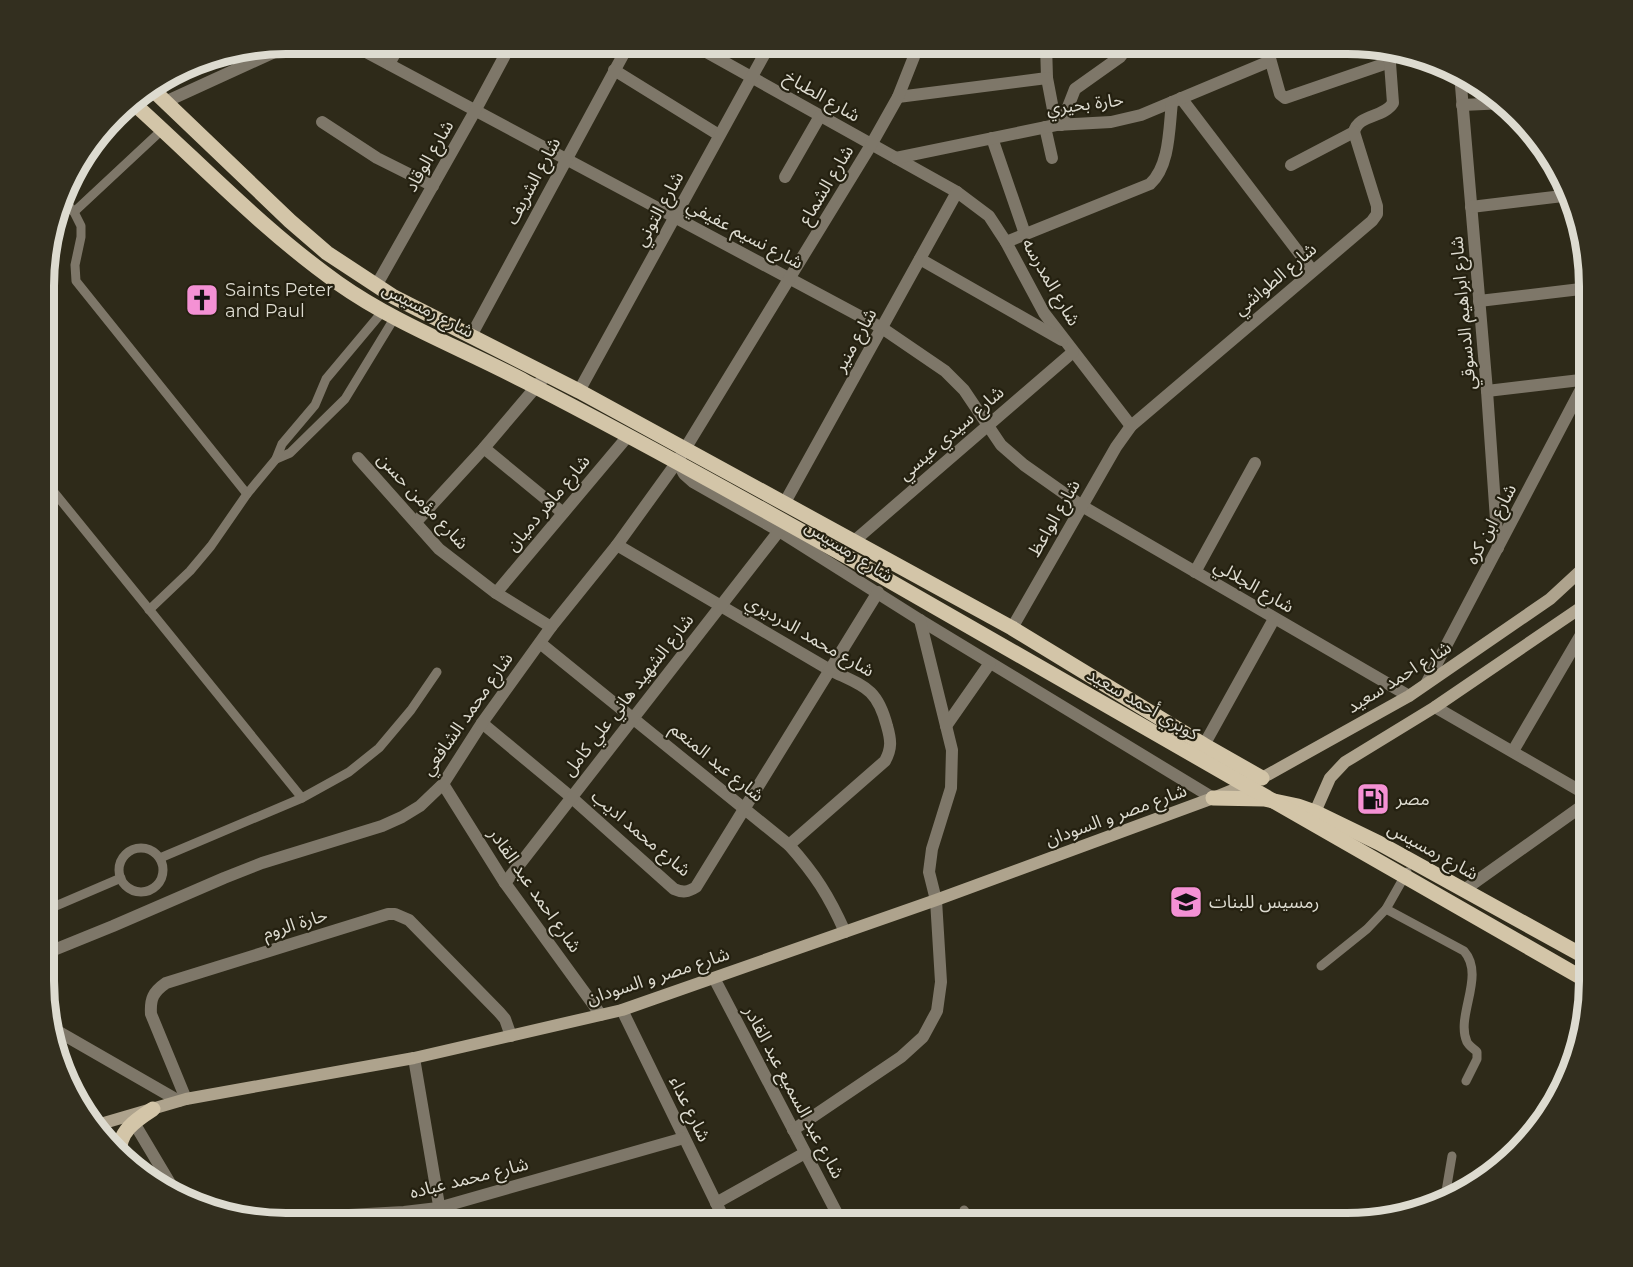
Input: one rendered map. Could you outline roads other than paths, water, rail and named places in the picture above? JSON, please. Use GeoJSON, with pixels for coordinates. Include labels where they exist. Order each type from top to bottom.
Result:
{"type":"FeatureCollection","features":[{"type":"Feature","properties":{"kind":"main road","name":"شارع رمسيس"},"geometry":{"type":"LineString","coordinates":[[156,93],[290,221],[327,252],[376,286],[579,391],[681,456]]}},
{"type":"Feature","properties":{"kind":"main road","name":"شارع رمسيس"},"geometry":{"type":"LineString","coordinates":[[138,107],[305,259],[340,285],[389,314],[536,387],[628,436],[681,456],[784,504],[1012,628],[1262,778]]}},
{"type":"Feature","properties":{"kind":"main road","name":"كوبري أحمد سعيد"},"geometry":{"type":"LineString","coordinates":[[681,456],[860,564],[1579,976]]}},
{"type":"Feature","properties":{"kind":"main road","name":"شارع احمد سعيد"},"geometry":{"type":"LineString","coordinates":[[1213,798],[1262,778],[1409,696],[1550,599],[1579,572]]}},
{"type":"Feature","properties":{"kind":"main road"},"geometry":{"type":"LineString","coordinates":[[1550,599],[1579,580]]}},
{"type":"Feature","properties":{"kind":"main road"},"geometry":{"type":"LineString","coordinates":[[1315,812],[1330,778],[1345,762],[1435,707],[1579,609]]}},
{"type":"Feature","properties":{"kind":"main road","name":"شارع رمسيس"},"geometry":{"type":"LineString","coordinates":[[1213,798],[1264,799],[1315,812],[1379,843],[1579,954]]}},
{"type":"Feature","properties":{"kind":"main road","name":"شارع مصر و السودان"},"geometry":{"type":"LineString","coordinates":[[153,1109],[183,1100],[414,1058],[622,1010],[936,900],[1213,798]]}},
{"type":"Feature","properties":{"kind":"main road"},"geometry":{"type":"LineString","coordinates":[[104,1124],[132,1119],[153,1109]]}},
{"type":"Feature","properties":{"kind":"main road"},"geometry":{"type":"LineString","coordinates":[[120,1143],[132,1119]]}},
{"type":"Feature","properties":{"kind":"street"},"geometry":{"type":"LineString","coordinates":[[165,102],[270,54]]}},
{"type":"Feature","properties":{"kind":"street","name":"شارع نسيم عفيفي"},"geometry":{"type":"LineString","coordinates":[[370,54],[882,328],[945,371],[964,390],[1001,445],[1024,465],[1082,506]]}},
{"type":"Feature","properties":{"kind":"street"},"geometry":{"type":"LineString","coordinates":[[388,64],[394,54]]}},
{"type":"Feature","properties":{"kind":"street","name":"شارع الوقاد"},"geometry":{"type":"LineString","coordinates":[[376,286],[506,54]]}},
{"type":"Feature","properties":{"kind":"street","name":"شارع الشريف"},"geometry":{"type":"LineString","coordinates":[[471,336],[623,54]]}},
{"type":"Feature","properties":{"kind":"street","name":"شارع الطباخ"},"geometry":{"type":"LineString","coordinates":[[710,54],[896,158]]}},
{"type":"Feature","properties":{"kind":"street","name":"شارع التوني"},"geometry":{"type":"LineString","coordinates":[[579,391],[765,54]]}},
{"type":"Feature","properties":{"kind":"street","name":"شارع الشماع"},"geometry":{"type":"LineString","coordinates":[[681,456],[871,145],[898,97],[913,54]]}},
{"type":"Feature","properties":{"kind":"street"},"geometry":{"type":"LineString","coordinates":[[1046,54],[1047,78],[1054,126],[1052,158]]}},
{"type":"Feature","properties":{"kind":"street"},"geometry":{"type":"LineString","coordinates":[[1054,126],[1075,89],[1122,54]]}},
{"type":"Feature","properties":{"kind":"street"},"geometry":{"type":"LineString","coordinates":[[1268,54],[1280,94],[1285,98],[1290,98],[1387,57]]}},
{"type":"Feature","properties":{"kind":"street"},"geometry":{"type":"LineString","coordinates":[[1292,165],[1354,132],[1355,127],[1361,122],[1390,109],[1393,103],[1390,58]]}},
{"type":"Feature","properties":{"kind":"street","name":"حارة بحيري"},"geometry":{"type":"LineString","coordinates":[[896,158],[1054,126],[1111,122],[1141,115],[1270,61]]}},
{"type":"Feature","properties":{"kind":"street"},"geometry":{"type":"LineString","coordinates":[[614,70],[719,135]]}},
{"type":"Feature","properties":{"kind":"street"},"geometry":{"type":"LineString","coordinates":[[898,97],[1047,78]]}},
{"type":"Feature","properties":{"kind":"street","name":"شارع ابراهيم الدسوقي"},"geometry":{"type":"LineString","coordinates":[[1461,84],[1498,548]]}},
{"type":"Feature","properties":{"kind":"street"},"geometry":{"type":"LineString","coordinates":[[1006,242],[1140,189],[1158,177],[1164,166],[1176,100]]}},
{"type":"Feature","properties":{"kind":"street"},"geometry":{"type":"LineString","coordinates":[[1176,100],[1312,270]]}},
{"type":"Feature","properties":{"kind":"street"},"geometry":{"type":"LineString","coordinates":[[1462,105],[1490,104]]}},
{"type":"Feature","properties":{"kind":"street"},"geometry":{"type":"LineString","coordinates":[[785,177],[820,116]]}},
{"type":"Feature","properties":{"kind":"street"},"geometry":{"type":"LineString","coordinates":[[322,122],[376,158],[433,186]]}},
{"type":"Feature","properties":{"kind":"street","name":"شارع الطواشي"},"geometry":{"type":"LineString","coordinates":[[1131,426],[1372,221],[1377,214],[1377,206],[1354,132]]}},
{"type":"Feature","properties":{"kind":"street"},"geometry":{"type":"LineString","coordinates":[[992,138],[1025,234]]}},
{"type":"Feature","properties":{"kind":"street","name":"شارع المدرسه"},"geometry":{"type":"LineString","coordinates":[[896,158],[957,192],[989,216],[1006,242],[1044,313],[1131,426]]}},
{"type":"Feature","properties":{"kind":"street","name":"شارع منير"},"geometry":{"type":"LineString","coordinates":[[784,504],[957,192]]}},
{"type":"Feature","properties":{"kind":"street"},"geometry":{"type":"LineString","coordinates":[[1472,207],[1561,196]]}},
{"type":"Feature","properties":{"kind":"street"},"geometry":{"type":"LineString","coordinates":[[920,259],[1069,347]]}},
{"type":"Feature","properties":{"kind":"street"},"geometry":{"type":"LineString","coordinates":[[1479,301],[1579,289]]}},
{"type":"Feature","properties":{"kind":"street","name":"شارع سيدي عيسي"},"geometry":{"type":"LineString","coordinates":[[853,542],[987,426],[1069,347]]}},
{"type":"Feature","properties":{"kind":"street"},"geometry":{"type":"LineString","coordinates":[[416,522],[484,448],[547,374]]}},
{"type":"Feature","properties":{"kind":"street"},"geometry":{"type":"LineString","coordinates":[[1487,391],[1579,379]]}},
{"type":"Feature","properties":{"kind":"street","name":"شارع ابن كره"},"geometry":{"type":"LineString","coordinates":[[1426,684],[1579,395]]}},
{"type":"Feature","properties":{"kind":"street","name":"شارع الواعظ"},"geometry":{"type":"LineString","coordinates":[[1012,628],[1116,447],[1131,426]]}},
{"type":"Feature","properties":{"kind":"street","name":"شارع ماهر دميان"},"geometry":{"type":"LineString","coordinates":[[496,593],[628,436]]}},
{"type":"Feature","properties":{"kind":"street"},"geometry":{"type":"LineString","coordinates":[[484,448],[563,513]]}},
{"type":"Feature","properties":{"kind":"street","name":"شارع رمسيس"},"geometry":{"type":"LineString","coordinates":[[681,456],[684,474],[693,482],[779,531],[920,620],[1213,798]]}},
{"type":"Feature","properties":{"kind":"street","name":"شارع محمد الشافعي"},"geometry":{"type":"LineString","coordinates":[[54,950],[262,863],[402,818],[420,806],[443,784],[482,723],[551,627],[617,545],[681,456]]}},
{"type":"Feature","properties":{"kind":"street","name":"شارع مؤمن حسن"},"geometry":{"type":"LineString","coordinates":[[358,458],[439,549],[496,593],[551,627]]}},
{"type":"Feature","properties":{"kind":"street"},"geometry":{"type":"LineString","coordinates":[[1195,572],[1255,463]]}},
{"type":"Feature","properties":{"kind":"street","name":"شارع الجلالي"},"geometry":{"type":"LineString","coordinates":[[1082,506],[1409,696]]}},
{"type":"Feature","properties":{"kind":"street","name":"شارع الشهيد هاني علي كامل"},"geometry":{"type":"LineString","coordinates":[[506,883],[779,531]]}},
{"type":"Feature","properties":{"kind":"street","name":"شارع محمد الدرديري"},"geometry":{"type":"LineString","coordinates":[[617,545],[830,670],[862,686],[882,705],[891,738],[891,750],[885,761],[789,845]]}},
{"type":"Feature","properties":{"kind":"street"},"geometry":{"type":"LineString","coordinates":[[744,807],[878,592]]}},
{"type":"Feature","properties":{"kind":"street"},"geometry":{"type":"LineString","coordinates":[[1204,745],[1274,619]]}},
{"type":"Feature","properties":{"kind":"street"},"geometry":{"type":"LineString","coordinates":[[793,1130],[901,1057],[922,1037],[937,1011],[941,982],[936,900],[930,872],[932,849],[948,800],[952,775],[952,750],[920,620]]}},
{"type":"Feature","properties":{"kind":"street"},"geometry":{"type":"LineString","coordinates":[[1513,751],[1579,638]]}},
{"type":"Feature","properties":{"kind":"street","name":"شارع عبد المنعم"},"geometry":{"type":"LineString","coordinates":[[540,643],[789,845],[811,869],[829,896],[845,932]]}},
{"type":"Feature","properties":{"kind":"street"},"geometry":{"type":"LineString","coordinates":[[946,726],[990,663]]}},
{"type":"Feature","properties":{"kind":"street"},"geometry":{"type":"LineString","coordinates":[[1435,707],[1579,790]]}},
{"type":"Feature","properties":{"kind":"street","name":"شارع محمد اديب"},"geometry":{"type":"LineString","coordinates":[[482,723],[572,797],[674,889],[681,892],[696,887],[744,807]]}},
{"type":"Feature","properties":{"kind":"street","name":"شارع احمد عبد القادر"},"geometry":{"type":"LineString","coordinates":[[443,784],[506,883],[601,1015]]}},
{"type":"Feature","properties":{"kind":"street"},"geometry":{"type":"LineString","coordinates":[[1464,890],[1579,808]]}},
{"type":"Feature","properties":{"kind":"street","name":"حارة الروم"},"geometry":{"type":"LineString","coordinates":[[183,1100],[151,1014],[150,1001],[155,990],[166,984],[388,914],[395,914],[409,920],[500,1012],[511,1036]]}},
{"type":"Feature","properties":{"kind":"street","name":"شارع عبد السميع عبد القادر"},"geometry":{"type":"LineString","coordinates":[[714,978],[837,1213]]}},
{"type":"Feature","properties":{"kind":"street","name":"شارع عداء"},"geometry":{"type":"LineString","coordinates":[[622,1010],[721,1213]]}},
{"type":"Feature","properties":{"kind":"street"},"geometry":{"type":"LineString","coordinates":[[60,1032],[183,1100]]}},
{"type":"Feature","properties":{"kind":"street"},"geometry":{"type":"LineString","coordinates":[[414,1058],[439,1213]]}},
{"type":"Feature","properties":{"kind":"street"},"geometry":{"type":"LineString","coordinates":[[132,1119],[169,1181]]}},
{"type":"Feature","properties":{"kind":"street","name":"شارع محمد عباده"},"geometry":{"type":"LineString","coordinates":[[386,1213],[438,1208],[684,1138]]}},
{"type":"Feature","properties":{"kind":"street"},"geometry":{"type":"LineString","coordinates":[[716,1203],[805,1153]]}},
{"type":"Feature","properties":{"kind":"lane"},"geometry":{"type":"LineString","coordinates":[[74,212],[163,129]]}},
{"type":"Feature","properties":{"kind":"lane"},"geometry":{"type":"LineString","coordinates":[[68,205],[81,226],[75,265],[76,281],[247,494]]}},
{"type":"Feature","properties":{"kind":"lane"},"geometry":{"type":"LineString","coordinates":[[149,610],[197,562],[230,520],[247,494],[276,459],[282,444],[315,405],[326,379],[389,314]]}},
{"type":"Feature","properties":{"kind":"lane"},"geometry":{"type":"LineString","coordinates":[[276,459],[290,453],[350,393],[389,314]]}},
{"type":"Feature","properties":{"kind":"lane"},"geometry":{"type":"LineString","coordinates":[[321,394],[322,399],[329,406],[339,406]]}},
{"type":"Feature","properties":{"kind":"lane"},"geometry":{"type":"LineString","coordinates":[[54,495],[302,798]]}},
{"type":"Feature","properties":{"kind":"lane"},"geometry":{"type":"LineString","coordinates":[[160,858],[302,798],[349,772],[379,748],[411,710],[437,672]]}},
{"type":"Feature","properties":{"kind":"lane"},"geometry":{"type":"LineString","coordinates":[[143,848],[160,858],[162,878],[154,888],[148,891],[135,891],[124,884],[119,872],[122,860],[131,851],[143,848]]}},
{"type":"Feature","properties":{"kind":"lane"},"geometry":{"type":"LineString","coordinates":[[1321,966],[1366,929],[1386,909],[1413,862]]}},
{"type":"Feature","properties":{"kind":"lane"},"geometry":{"type":"LineString","coordinates":[[54,907],[121,878]]}},
{"type":"Feature","properties":{"kind":"lane"},"geometry":{"type":"LineString","coordinates":[[1386,909],[1464,951],[1468,956],[1472,975],[1465,1029],[1467,1042],[1477,1052],[1477,1059],[1466,1081]]}},
{"type":"Feature","properties":{"kind":"lane"},"geometry":{"type":"LineString","coordinates":[[1446,1191],[1452,1156]]}},
{"type":"Feature","properties":{"kind":"place","name":"Saints Peter and Paul"},"geometry":{"type":"Point","coordinates":[202,300]}},
{"type":"Feature","properties":{"kind":"place","name":"مصر"},"geometry":{"type":"Point","coordinates":[1373,799]}},
{"type":"Feature","properties":{"kind":"place","name":"رمسيس للبنات"},"geometry":{"type":"Point","coordinates":[1186,902]}}]}
